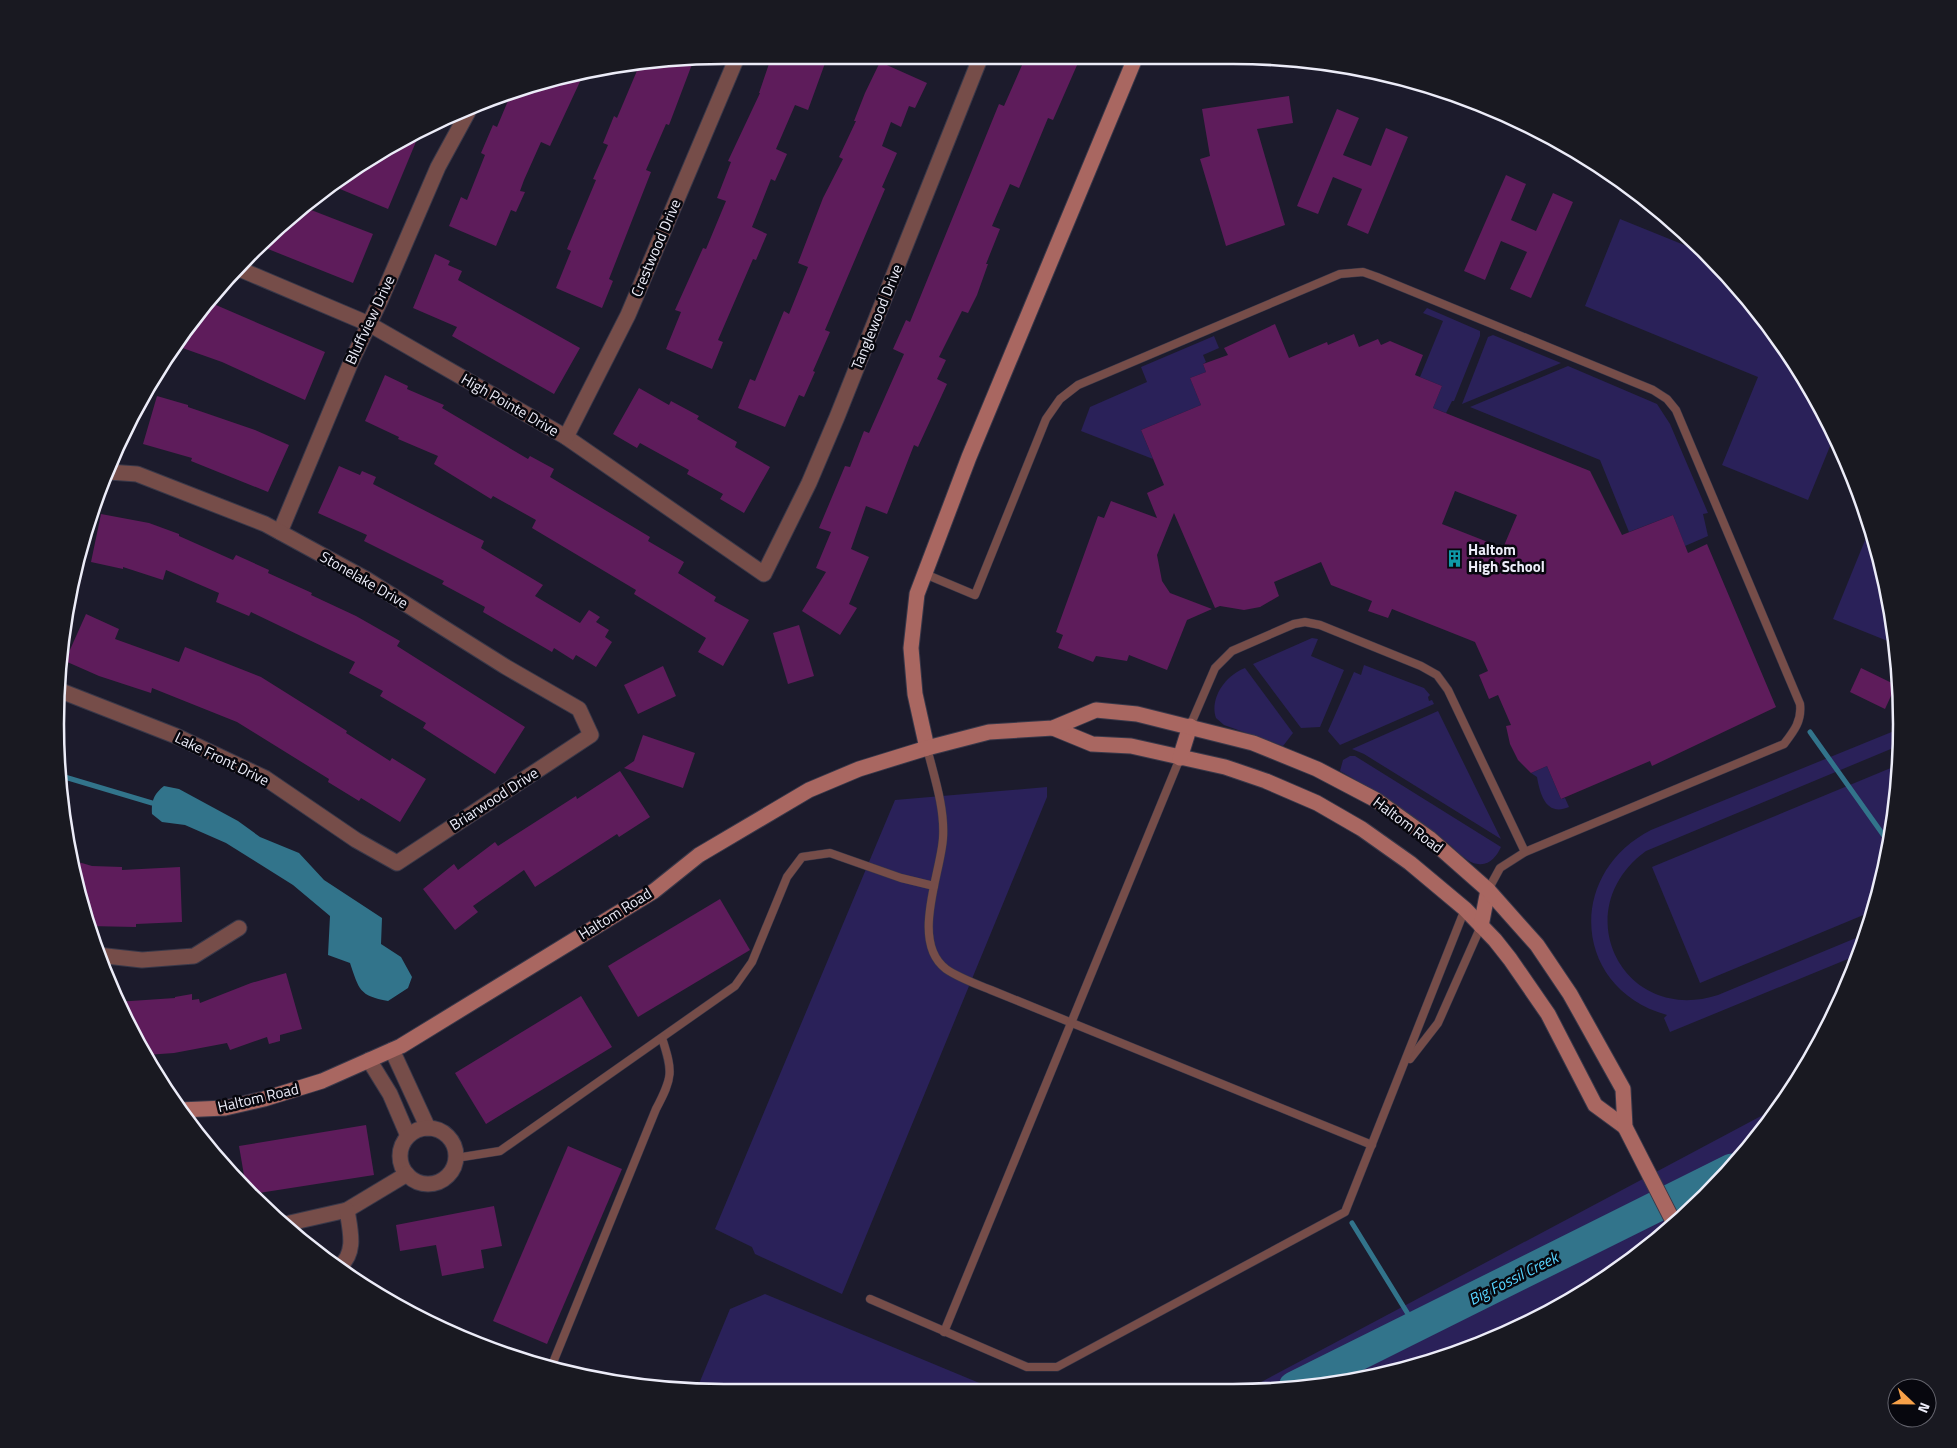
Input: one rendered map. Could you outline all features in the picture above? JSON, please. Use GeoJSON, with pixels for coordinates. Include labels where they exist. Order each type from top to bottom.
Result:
{"type":"FeatureCollection","features":[{"type":"Feature","properties":{"kind":"main road"},"geometry":{"type":"LineString","coordinates":[[927,748],[915,694],[911,648],[917,594],[969,457],[1133,64]]}},
{"type":"Feature","properties":{"kind":"main road","name":"Haltom Road"},"geometry":{"type":"LineString","coordinates":[[188,1110],[225,1108],[264,1099],[322,1081],[392,1050],[654,891],[699,855],[809,790],[859,769],[927,748],[989,732],[1053,728],[1096,710],[1137,714],[1190,726],[1253,743],[1317,769],[1376,800],[1429,838],[1488,890],[1537,945],[1570,994],[1623,1089],[1625,1127],[1671,1218]]}},
{"type":"Feature","properties":{"kind":"main road"},"geometry":{"type":"LineString","coordinates":[[1180,758],[1190,726]]}},
{"type":"Feature","properties":{"kind":"main road","name":"Haltom Road"},"geometry":{"type":"LineString","coordinates":[[1053,728],[1092,744],[1131,746],[1225,767],[1266,781],[1317,803],[1362,829],[1410,863],[1465,909],[1510,958],[1548,1014],[1595,1105],[1625,1127]]}},
{"type":"Feature","properties":{"kind":"main road"},"geometry":{"type":"LineString","coordinates":[[1465,909],[1488,890]]}},
{"type":"Feature","properties":{"kind":"main road"},"geometry":{"type":"LineString","coordinates":[[1481,926],[1488,890]]}},
{"type":"Feature","properties":{"kind":"street","name":"Crestwood Drive"},"geometry":{"type":"LineString","coordinates":[[566,437],[628,316],[734,64]]}},
{"type":"Feature","properties":{"kind":"street","name":"Tanglewood Drive"},"geometry":{"type":"LineString","coordinates":[[764,574],[809,483],[837,417],[978,64]]}},
{"type":"Feature","properties":{"kind":"street","name":"Bluffview Drive"},"geometry":{"type":"LineString","coordinates":[[280,532],[438,167],[466,117]]}},
{"type":"Feature","properties":{"kind":"street","name":"High Pointe Drive"},"geometry":{"type":"LineString","coordinates":[[244,271],[369,324],[566,437],[764,574]]}},
{"type":"Feature","properties":{"kind":"street","name":"Stonelake Drive"},"geometry":{"type":"LineString","coordinates":[[114,472],[137,474],[265,524],[366,579],[506,667],[579,709],[591,735]]}},
{"type":"Feature","properties":{"kind":"street","name":"Lake Front Drive"},"geometry":{"type":"LineString","coordinates":[[65,692],[176,736],[265,778],[356,840],[397,863]]}},
{"type":"Feature","properties":{"kind":"street","name":"Briarwood Drive"},"geometry":{"type":"LineString","coordinates":[[397,863],[591,735]]}},
{"type":"Feature","properties":{"kind":"street"},"geometry":{"type":"LineString","coordinates":[[106,956],[142,960],[194,956],[240,928]]}},
{"type":"Feature","properties":{"kind":"street"},"geometry":{"type":"LineString","coordinates":[[392,1050],[428,1128]]}},
{"type":"Feature","properties":{"kind":"street"},"geometry":{"type":"LineString","coordinates":[[369,1060],[390,1094],[408,1136]]}},
{"type":"Feature","properties":{"kind":"street"},"geometry":{"type":"LineString","coordinates":[[428,1128],[439,1130],[450,1140],[456,1158],[451,1171],[445,1178],[436,1183],[426,1184],[417,1182],[407,1174],[400,1159],[402,1144],[408,1136],[418,1130],[428,1128]]}},
{"type":"Feature","properties":{"kind":"street"},"geometry":{"type":"LineString","coordinates":[[292,1223],[347,1210],[407,1174]]}},
{"type":"Feature","properties":{"kind":"street"},"geometry":{"type":"LineString","coordinates":[[344,1263],[348,1260],[352,1243],[347,1210]]}},
{"type":"Feature","properties":{"kind":"lane"},"geometry":{"type":"LineString","coordinates":[[925,574],[975,595],[1046,419],[1060,399],[1078,385],[1340,274],[1363,272],[1377,277],[1653,390],[1667,399],[1676,410],[1800,704],[1801,714],[1795,730],[1784,744],[1525,852],[1500,868],[1488,890]]}},
{"type":"Feature","properties":{"kind":"lane"},"geometry":{"type":"LineString","coordinates":[[1190,726],[1215,668],[1232,651],[1294,624],[1305,622],[1320,625],[1421,666],[1437,675],[1448,690],[1525,852]]}},
{"type":"Feature","properties":{"kind":"lane"},"geometry":{"type":"LineString","coordinates":[[927,748],[939,793],[943,837],[928,931],[936,958],[946,968],[991,990],[1372,1145]]}},
{"type":"Feature","properties":{"kind":"lane"},"geometry":{"type":"LineString","coordinates":[[944,1332],[1180,758]]}},
{"type":"Feature","properties":{"kind":"lane"},"geometry":{"type":"LineString","coordinates":[[456,1158],[500,1151],[735,986],[752,962],[786,877],[802,857],[830,853],[901,878],[934,886]]}},
{"type":"Feature","properties":{"kind":"lane"},"geometry":{"type":"LineString","coordinates":[[870,1299],[1027,1367],[1057,1367],[1346,1212],[1465,909]]}},
{"type":"Feature","properties":{"kind":"lane"},"geometry":{"type":"LineString","coordinates":[[1404,1066],[1438,1023],[1481,926]]}},
{"type":"Feature","properties":{"kind":"lane"},"geometry":{"type":"LineString","coordinates":[[553,1362],[656,1110],[669,1085],[670,1062],[662,1038]]}},
{"type":"Feature","properties":{"kind":"shaded area"},"geometry":{"type":"Polygon","coordinates":[[[1620,219],[1689,247],[1757,322],[1805,394],[1825,432],[1831,444],[1808,500],[1722,465],[1758,377],[1585,306],[1620,219]]]}},
{"type":"Feature","properties":{"kind":"shaded area"},"geometry":{"type":"Polygon","coordinates":[[[1427,308],[1480,331],[1480,336],[1454,401],[1452,401],[1446,413],[1433,408],[1442,386],[1420,377],[1443,321],[1423,313],[1427,308]]]}},
{"type":"Feature","properties":{"kind":"shaded area"},"geometry":{"type":"Polygon","coordinates":[[[1493,335],[1561,363],[1462,404],[1488,337],[1493,335]]]}},
{"type":"Feature","properties":{"kind":"shaded area"},"geometry":{"type":"Polygon","coordinates":[[[1214,336],[1219,348],[1203,355],[1206,362],[1203,364],[1206,372],[1190,378],[1201,405],[1141,430],[1153,459],[1081,431],[1090,407],[1147,382],[1141,367],[1214,336]]]}},
{"type":"Feature","properties":{"kind":"shaded area"},"geometry":{"type":"Polygon","coordinates":[[[1568,366],[1657,404],[1670,424],[1708,513],[1703,514],[1708,536],[1685,546],[1673,515],[1629,532],[1600,460],[1470,407],[1568,366]]]}},
{"type":"Feature","properties":{"kind":"shaded area"},"geometry":{"type":"Polygon","coordinates":[[[1866,538],[1881,595],[1888,641],[1833,619],[1866,538]]]}},
{"type":"Feature","properties":{"kind":"shaded area"},"geometry":{"type":"Polygon","coordinates":[[[1312,638],[1318,639],[1311,656],[1344,670],[1320,727],[1301,728],[1253,664],[1312,638]]]}},
{"type":"Feature","properties":{"kind":"shaded area"},"geometry":{"type":"Polygon","coordinates":[[[1364,665],[1424,688],[1430,695],[1428,697],[1429,701],[1432,700],[1434,704],[1340,745],[1328,731],[1354,672],[1361,675],[1364,665]]]}},
{"type":"Feature","properties":{"kind":"shaded area"},"geometry":{"type":"Polygon","coordinates":[[[1245,668],[1293,733],[1283,746],[1224,725],[1216,718],[1215,703],[1221,688],[1231,676],[1245,668]]]}},
{"type":"Feature","properties":{"kind":"shaded area"},"geometry":{"type":"Polygon","coordinates":[[[1438,711],[1501,839],[1364,754],[1352,749],[1438,711]]]}},
{"type":"Feature","properties":{"kind":"shaded area"},"geometry":{"type":"Polygon","coordinates":[[[1893,732],[1892,748],[1646,851],[1622,875],[1610,903],[1608,931],[1616,957],[1632,979],[1655,994],[1684,1000],[1718,995],[1858,937],[1850,958],[1670,1032],[1664,1018],[1667,1015],[1636,1001],[1613,981],[1598,957],[1591,929],[1593,901],[1604,874],[1623,850],[1651,830],[1893,732]]]}},
{"type":"Feature","properties":{"kind":"shaded area"},"geometry":{"type":"Polygon","coordinates":[[[1350,756],[1355,756],[1501,847],[1497,854],[1489,862],[1482,864],[1466,859],[1410,814],[1340,771],[1343,760],[1350,756]]]}},
{"type":"Feature","properties":{"kind":"shaded area"},"geometry":{"type":"Polygon","coordinates":[[[1547,766],[1561,799],[1565,798],[1569,807],[1555,809],[1545,802],[1542,797],[1537,777],[1531,773],[1547,766]]]}},
{"type":"Feature","properties":{"kind":"shaded area"},"geometry":{"type":"Polygon","coordinates":[[[1892,768],[1881,853],[1865,914],[1700,983],[1652,867],[1892,768]]]}},
{"type":"Feature","properties":{"kind":"shaded area"},"geometry":{"type":"Polygon","coordinates":[[[1047,787],[1047,797],[842,1294],[755,1254],[752,1247],[715,1229],[895,800],[1047,787]]]}},
{"type":"Feature","properties":{"kind":"shaded area"},"geometry":{"type":"Polygon","coordinates":[[[1766,1113],[1700,1191],[1668,1220],[1635,1248],[1563,1296],[1486,1334],[1404,1362],[1362,1372],[1319,1379],[1259,1383],[1766,1113]]]}},
{"type":"Feature","properties":{"kind":"shaded area"},"geometry":{"type":"Polygon","coordinates":[[[765,1294],[982,1384],[699,1383],[730,1309],[765,1294]]]}},
{"type":"Feature","properties":{"kind":"water"},"geometry":{"type":"Polygon","coordinates":[[[164,786],[179,789],[238,821],[260,837],[299,853],[324,880],[382,918],[381,944],[401,957],[412,977],[408,988],[388,1001],[366,994],[358,985],[350,963],[328,955],[330,916],[293,885],[226,843],[185,825],[162,822],[152,814],[152,805],[154,798],[164,786]]]}},
{"type":"Feature","properties":{"kind":"building"},"geometry":{"type":"Polygon","coordinates":[[[769,64],[825,64],[808,110],[795,105],[776,149],[787,154],[775,181],[771,179],[752,227],[767,234],[756,260],[753,259],[718,340],[723,342],[712,369],[666,349],[681,312],[675,310],[703,248],[706,249],[726,201],[717,198],[731,162],[728,161],[759,93],[769,64]]]}},
{"type":"Feature","properties":{"kind":"building"},"geometry":{"type":"Polygon","coordinates":[[[879,64],[884,64],[927,83],[915,108],[909,106],[901,127],[891,122],[882,146],[897,153],[882,187],[885,189],[825,330],[830,332],[813,371],[815,372],[804,397],[799,395],[785,427],[738,408],[750,379],[755,381],[784,311],[789,314],[808,267],[798,263],[823,198],[843,159],[839,157],[856,121],[854,121],[879,64]]]}},
{"type":"Feature","properties":{"kind":"building"},"geometry":{"type":"Polygon","coordinates":[[[1022,64],[1078,64],[1053,120],[1048,118],[1019,188],[1010,184],[992,226],[1000,229],[986,264],[988,264],[977,295],[968,313],[962,311],[939,357],[946,360],[937,379],[947,384],[918,447],[914,445],[887,514],[866,506],[851,549],[869,557],[849,604],[857,608],[840,635],[802,611],[826,572],[816,568],[831,532],[819,528],[845,466],[850,467],[864,431],[869,433],[904,354],[893,349],[906,320],[910,322],[999,104],[1004,106],[1022,64]]]}},
{"type":"Feature","properties":{"kind":"building"},"geometry":{"type":"Polygon","coordinates":[[[692,65],[669,125],[666,124],[646,170],[651,172],[609,279],[613,281],[602,308],[556,288],[571,251],[567,249],[596,180],[593,179],[608,145],[603,143],[614,116],[617,118],[638,69],[692,65]]]}},
{"type":"Feature","properties":{"kind":"building"},"geometry":{"type":"Polygon","coordinates":[[[581,79],[550,146],[541,142],[520,191],[525,192],[516,212],[511,210],[496,246],[449,226],[461,197],[467,200],[485,155],[481,153],[493,125],[497,127],[508,100],[581,79]]]}},
{"type":"Feature","properties":{"kind":"building"},"geometry":{"type":"Polygon","coordinates":[[[1289,96],[1293,123],[1257,129],[1285,225],[1226,246],[1200,159],[1210,156],[1202,109],[1289,96]]]}},
{"type":"Feature","properties":{"kind":"building"},"geometry":{"type":"Polygon","coordinates":[[[1337,109],[1359,118],[1343,155],[1371,166],[1386,128],[1408,137],[1368,234],[1347,225],[1362,189],[1333,177],[1318,214],[1297,206],[1337,109]]]}},
{"type":"Feature","properties":{"kind":"building"},"geometry":{"type":"Polygon","coordinates":[[[417,140],[388,209],[340,189],[357,175],[417,140]]]}},
{"type":"Feature","properties":{"kind":"building"},"geometry":{"type":"Polygon","coordinates":[[[1506,175],[1526,184],[1511,220],[1536,231],[1553,193],[1573,202],[1531,298],[1510,289],[1527,252],[1501,241],[1485,280],[1464,271],[1506,175]]]}},
{"type":"Feature","properties":{"kind":"building"},"geometry":{"type":"Polygon","coordinates":[[[311,210],[373,234],[353,283],[266,248],[311,210]]]}},
{"type":"Feature","properties":{"kind":"building"},"geometry":{"type":"Polygon","coordinates":[[[435,254],[450,261],[448,265],[462,271],[458,280],[580,348],[554,394],[452,336],[457,327],[413,308],[435,254]]]}},
{"type":"Feature","properties":{"kind":"building"},"geometry":{"type":"Polygon","coordinates":[[[215,305],[325,352],[305,400],[222,362],[182,348],[215,305]]]}},
{"type":"Feature","properties":{"kind":"building","name":"Haltom High School"},"geometry":{"type":"Polygon","coordinates":[[[1275,324],[1289,358],[1327,342],[1328,345],[1354,334],[1359,347],[1378,339],[1381,345],[1390,341],[1423,355],[1415,375],[1442,386],[1433,408],[1590,471],[1622,535],[1673,515],[1688,553],[1707,544],[1776,707],[1652,766],[1650,761],[1561,799],[1547,766],[1531,773],[1518,760],[1510,744],[1506,726],[1511,725],[1498,695],[1489,699],[1479,675],[1488,671],[1475,642],[1392,609],[1388,618],[1368,611],[1372,601],[1331,585],[1321,562],[1274,582],[1279,596],[1260,607],[1244,610],[1220,606],[1215,608],[1174,513],[1157,555],[1162,581],[1170,593],[1212,609],[1187,620],[1167,670],[1129,655],[1127,661],[1096,656],[1093,662],[1058,648],[1063,635],[1056,632],[1098,516],[1104,518],[1111,501],[1157,518],[1147,493],[1164,485],[1141,430],[1201,405],[1190,378],[1206,372],[1203,364],[1228,355],[1224,348],[1275,324]],[[1455,491],[1442,524],[1503,548],[1517,515],[1455,491]]]}},
{"type":"Feature","properties":{"kind":"building"},"geometry":{"type":"Polygon","coordinates":[[[385,375],[408,386],[407,389],[444,405],[442,408],[528,459],[530,456],[554,469],[550,477],[650,537],[648,541],[684,562],[678,573],[716,597],[714,601],[749,620],[723,666],[698,652],[706,638],[634,594],[636,590],[532,528],[536,520],[493,496],[491,499],[434,464],[438,456],[398,439],[399,437],[365,421],[385,375]]]}},
{"type":"Feature","properties":{"kind":"building"},"geometry":{"type":"Polygon","coordinates":[[[639,388],[669,405],[671,401],[699,416],[697,419],[737,442],[735,447],[770,467],[744,513],[720,499],[723,494],[687,474],[689,470],[640,443],[637,448],[613,434],[639,388]]]}},
{"type":"Feature","properties":{"kind":"building"},"geometry":{"type":"Polygon","coordinates":[[[157,396],[188,405],[188,407],[255,430],[289,445],[268,492],[191,461],[192,458],[143,444],[157,396]]]}},
{"type":"Feature","properties":{"kind":"building"},"geometry":{"type":"Polygon","coordinates":[[[339,466],[360,475],[362,471],[376,477],[373,484],[484,541],[481,548],[543,585],[535,596],[580,623],[589,610],[600,617],[596,622],[609,630],[605,637],[612,642],[596,667],[576,655],[573,660],[554,648],[552,652],[483,612],[485,607],[442,584],[444,581],[364,541],[367,535],[318,513],[339,466]]]}},
{"type":"Feature","properties":{"kind":"building"},"geometry":{"type":"Polygon","coordinates":[[[101,514],[149,523],[179,534],[179,536],[233,560],[236,555],[269,570],[268,573],[312,593],[311,595],[356,616],[400,641],[397,646],[525,727],[495,774],[423,728],[426,723],[380,696],[383,691],[349,673],[355,662],[251,612],[249,616],[216,602],[219,593],[166,570],[163,580],[123,567],[123,569],[91,562],[101,514]]]}},
{"type":"Feature","properties":{"kind":"building"},"geometry":{"type":"Polygon","coordinates":[[[86,614],[119,629],[115,639],[179,662],[185,647],[261,677],[347,731],[346,733],[390,761],[392,758],[426,779],[400,822],[361,798],[359,801],[328,782],[329,779],[237,722],[152,688],[151,693],[99,676],[67,662],[67,656],[86,614]]]}},
{"type":"Feature","properties":{"kind":"building"},"geometry":{"type":"Polygon","coordinates":[[[799,625],[814,676],[788,684],[773,633],[799,625]]]}},
{"type":"Feature","properties":{"kind":"building"},"geometry":{"type":"Polygon","coordinates":[[[663,666],[676,696],[638,714],[624,685],[663,666]]]}},
{"type":"Feature","properties":{"kind":"building"},"geometry":{"type":"Polygon","coordinates":[[[1861,668],[1892,683],[1892,693],[1885,709],[1850,692],[1861,668]]]}},
{"type":"Feature","properties":{"kind":"building"},"geometry":{"type":"Polygon","coordinates":[[[643,735],[695,753],[683,788],[624,768],[634,761],[643,735]]]}},
{"type":"Feature","properties":{"kind":"building"},"geometry":{"type":"Polygon","coordinates":[[[620,771],[650,817],[619,837],[617,834],[535,887],[524,870],[473,906],[478,912],[455,930],[423,889],[454,864],[458,870],[495,842],[498,846],[576,796],[577,799],[620,771]]]}},
{"type":"Feature","properties":{"kind":"building"},"geometry":{"type":"Polygon","coordinates":[[[78,862],[92,866],[122,867],[122,870],[180,867],[182,922],[136,924],[136,927],[96,926],[78,862]]]}},
{"type":"Feature","properties":{"kind":"building"},"geometry":{"type":"Polygon","coordinates":[[[720,899],[750,950],[638,1017],[608,966],[720,899]]]}},
{"type":"Feature","properties":{"kind":"building"},"geometry":{"type":"Polygon","coordinates":[[[286,973],[302,1029],[280,1035],[280,1041],[269,1044],[267,1037],[230,1050],[227,1043],[174,1053],[152,1055],[125,1001],[175,998],[192,994],[192,1000],[199,999],[200,1003],[251,983],[286,973]]]}},
{"type":"Feature","properties":{"kind":"building"},"geometry":{"type":"Polygon","coordinates":[[[581,996],[612,1047],[486,1124],[455,1073],[581,996]]]}},
{"type":"Feature","properties":{"kind":"building"},"geometry":{"type":"Polygon","coordinates":[[[366,1125],[374,1175],[259,1193],[244,1177],[239,1146],[366,1125]]]}},
{"type":"Feature","properties":{"kind":"building"},"geometry":{"type":"Polygon","coordinates":[[[568,1146],[622,1169],[547,1344],[493,1321],[568,1146]]]}},
{"type":"Feature","properties":{"kind":"building"},"geometry":{"type":"Polygon","coordinates":[[[494,1206],[502,1246],[481,1250],[484,1268],[442,1276],[436,1245],[400,1251],[396,1225],[494,1206]]]}},
{"type":"Feature","properties":{"kind":"waterway"},"geometry":{"type":"LineString","coordinates":[[1810,732],[1884,836]]}},
{"type":"Feature","properties":{"kind":"waterway"},"geometry":{"type":"LineString","coordinates":[[66,777],[152,803]]}},
{"type":"Feature","properties":{"kind":"waterway","name":"Big Fossil Creek"},"geometry":{"type":"LineString","coordinates":[[1308,1380],[1710,1180]]}},
{"type":"Feature","properties":{"kind":"waterway"},"geometry":{"type":"LineString","coordinates":[[1352,1223],[1416,1327]]}},
{"type":"Feature","properties":{"kind":"place","name":"Haltom High School"},"geometry":{"type":"Point","coordinates":[1454,559]}}]}
